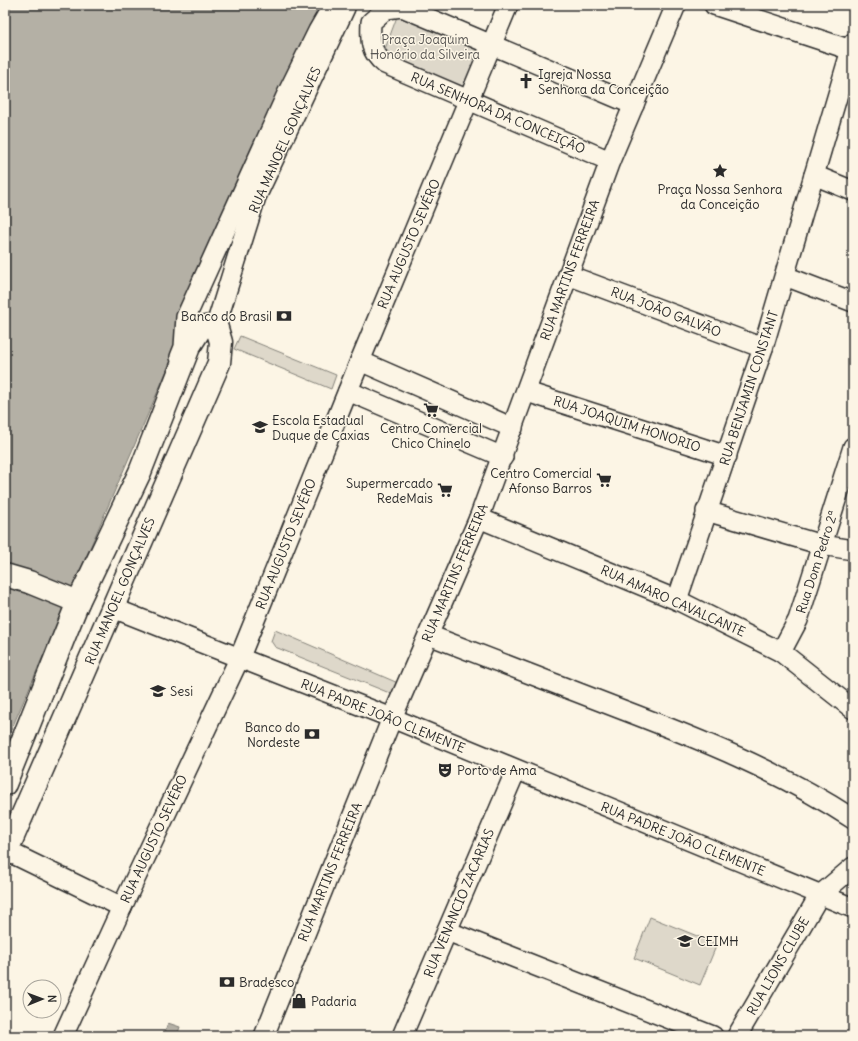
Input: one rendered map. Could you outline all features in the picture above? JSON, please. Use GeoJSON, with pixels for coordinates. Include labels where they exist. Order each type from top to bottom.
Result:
{"type":"FeatureCollection","features":[{"type":"Feature","properties":{"kind":"street","name":"RUA AUGUSTO SEVÉRO"},"geometry":{"type":"LineString","coordinates":[[63,1036],[122,907],[239,660],[360,361],[508,5]]}},
{"type":"Feature","properties":{"kind":"street","name":"RUA MARTINS FERREIRA"},"geometry":{"type":"LineString","coordinates":[[264,1036],[392,718],[479,518],[527,392],[610,161],[676,5]]}},
{"type":"Feature","properties":{"kind":"street"},"geometry":{"type":"LineString","coordinates":[[714,5],[852,46]]}},
{"type":"Feature","properties":{"kind":"street"},"geometry":{"type":"LineString","coordinates":[[103,549],[103,536],[132,474],[184,347],[186,317],[318,31],[341,6],[371,22],[386,9],[402,7],[634,105]]}},
{"type":"Feature","properties":{"kind":"street","name":"RUA MANOEL GONÇALVES"},"geometry":{"type":"LineString","coordinates":[[6,853],[219,363],[221,342],[216,325],[256,197],[341,6]]}},
{"type":"Feature","properties":{"kind":"street","name":"RUA SENHORA DA CONCEIÇÃO"},"geometry":{"type":"LineString","coordinates":[[371,22],[371,42],[376,57],[385,64],[610,161]]}},
{"type":"Feature","properties":{"kind":"street","name":"RUA BENJAMIN CONSTANT"},"geometry":{"type":"LineString","coordinates":[[677,600],[706,511],[727,456],[763,348],[852,46]]}},
{"type":"Feature","properties":{"kind":"street"},"geometry":{"type":"LineString","coordinates":[[814,175],[853,191]]}},
{"type":"Feature","properties":{"kind":"street","name":"RUA JOÃO GALVÃO"},"geometry":{"type":"LineString","coordinates":[[568,275],[763,348]]}},
{"type":"Feature","properties":{"kind":"street"},"geometry":{"type":"LineString","coordinates":[[785,276],[853,302]]}},
{"type":"Feature","properties":{"kind":"street"},"geometry":{"type":"LineString","coordinates":[[5,784],[33,713],[73,600],[103,549],[140,472],[189,347],[200,328],[216,325]]}},
{"type":"Feature","properties":{"kind":"street"},"geometry":{"type":"LineString","coordinates":[[360,361],[513,428]]}},
{"type":"Feature","properties":{"kind":"street"},"geometry":{"type":"LineString","coordinates":[[348,391],[503,457]]}},
{"type":"Feature","properties":{"kind":"street","name":"RUA JOAQUIM HONORIO"},"geometry":{"type":"LineString","coordinates":[[527,392],[727,456]]}},
{"type":"Feature","properties":{"kind":"street","name":"Rua Dom Pedro 2ª"},"geometry":{"type":"LineString","coordinates":[[781,652],[798,620],[853,447]]}},
{"type":"Feature","properties":{"kind":"street"},"geometry":{"type":"LineString","coordinates":[[706,511],[822,546],[853,550]]}},
{"type":"Feature","properties":{"kind":"street","name":"RUA AMARO CAVALCANTE"},"geometry":{"type":"LineString","coordinates":[[479,518],[677,600],[781,652],[853,709]]}},
{"type":"Feature","properties":{"kind":"street"},"geometry":{"type":"LineString","coordinates":[[5,575],[29,582],[73,600]]}},
{"type":"Feature","properties":{"kind":"street","name":"RUA PADRE JOÃO CLEMENTE"},"geometry":{"type":"LineString","coordinates":[[113,608],[239,660],[392,718],[819,896],[853,908]]}},
{"type":"Feature","properties":{"kind":"street"},"geometry":{"type":"LineString","coordinates":[[429,635],[738,756],[793,783],[853,819]]}},
{"type":"Feature","properties":{"kind":"street"},"geometry":{"type":"LineString","coordinates":[[33,713],[61,729]]}},
{"type":"Feature","properties":{"kind":"street","name":"RUA VENANCIO ZACARIAS"},"geometry":{"type":"LineString","coordinates":[[402,1036],[516,770]]}},
{"type":"Feature","properties":{"kind":"street"},"geometry":{"type":"LineString","coordinates":[[6,853],[122,907]]}},
{"type":"Feature","properties":{"kind":"street","name":"RUA LIONS CLUBE"},"geometry":{"type":"LineString","coordinates":[[737,1036],[819,896],[853,867]]}},
{"type":"Feature","properties":{"kind":"street"},"geometry":{"type":"LineString","coordinates":[[447,931],[713,1036]]}},
{"type":"Feature","properties":{"kind":"green space","name":"Praça Joaquim Honório da Silveira"},"geometry":{"type":"Polygon","coordinates":[[[398,14],[484,49],[464,89],[386,54],[385,49],[398,14]]]}},
{"type":"Feature","properties":{"kind":"green space"},"geometry":{"type":"Polygon","coordinates":[[[240,336],[336,375],[331,389],[234,349],[240,336]]]}},
{"type":"Feature","properties":{"kind":"green space"},"geometry":{"type":"Polygon","coordinates":[[[275,630],[398,683],[392,694],[275,647],[271,641],[275,630]]]}},
{"type":"Feature","properties":{"kind":"green space"},"geometry":{"type":"Polygon","coordinates":[[[650,917],[717,944],[700,985],[634,958],[650,917]]]}},
{"type":"Feature","properties":{"kind":"shaded area"},"geometry":{"type":"Polygon","coordinates":[[[5,5],[327,5],[176,317],[174,354],[5,744],[5,5]]]}},
{"type":"Feature","properties":{"kind":"shaded area"},"geometry":{"type":"Polygon","coordinates":[[[168,1023],[180,1027],[177,1036],[164,1036],[168,1023]]]}},
{"type":"Feature","properties":{"kind":"place","name":"Igreja Nossa Senhora da Conceição"},"geometry":{"type":"Point","coordinates":[526,81]}},
{"type":"Feature","properties":{"kind":"place","name":"Praça Nossa Senhora da Conceição"},"geometry":{"type":"Point","coordinates":[720,171]}},
{"type":"Feature","properties":{"kind":"place","name":"Banco do Brasil"},"geometry":{"type":"Point","coordinates":[284,316]}},
{"type":"Feature","properties":{"kind":"place","name":"Centro Comercial Chico Chinelo"},"geometry":{"type":"Point","coordinates":[431,410]}},
{"type":"Feature","properties":{"kind":"place","name":"Escola Estadual Duque de Caxias"},"geometry":{"type":"Point","coordinates":[260,427]}},
{"type":"Feature","properties":{"kind":"place","name":"Centro Comercial Afonso Barros"},"geometry":{"type":"Point","coordinates":[604,480]}},
{"type":"Feature","properties":{"kind":"place","name":"Supermercado RedeMais"},"geometry":{"type":"Point","coordinates":[445,490]}},
{"type":"Feature","properties":{"kind":"place","name":"Sesi"},"geometry":{"type":"Point","coordinates":[158,691]}},
{"type":"Feature","properties":{"kind":"place","name":"Banco do Nordeste"},"geometry":{"type":"Point","coordinates":[312,734]}},
{"type":"Feature","properties":{"kind":"place","name":"Porto de Ama"},"geometry":{"type":"Point","coordinates":[445,770]}},
{"type":"Feature","properties":{"kind":"place","name":"CEIMH"},"geometry":{"type":"Point","coordinates":[685,941]}},
{"type":"Feature","properties":{"kind":"place","name":"Bradesco"},"geometry":{"type":"Point","coordinates":[227,982]}},
{"type":"Feature","properties":{"kind":"place","name":"Padaria"},"geometry":{"type":"Point","coordinates":[299,1001]}}]}
